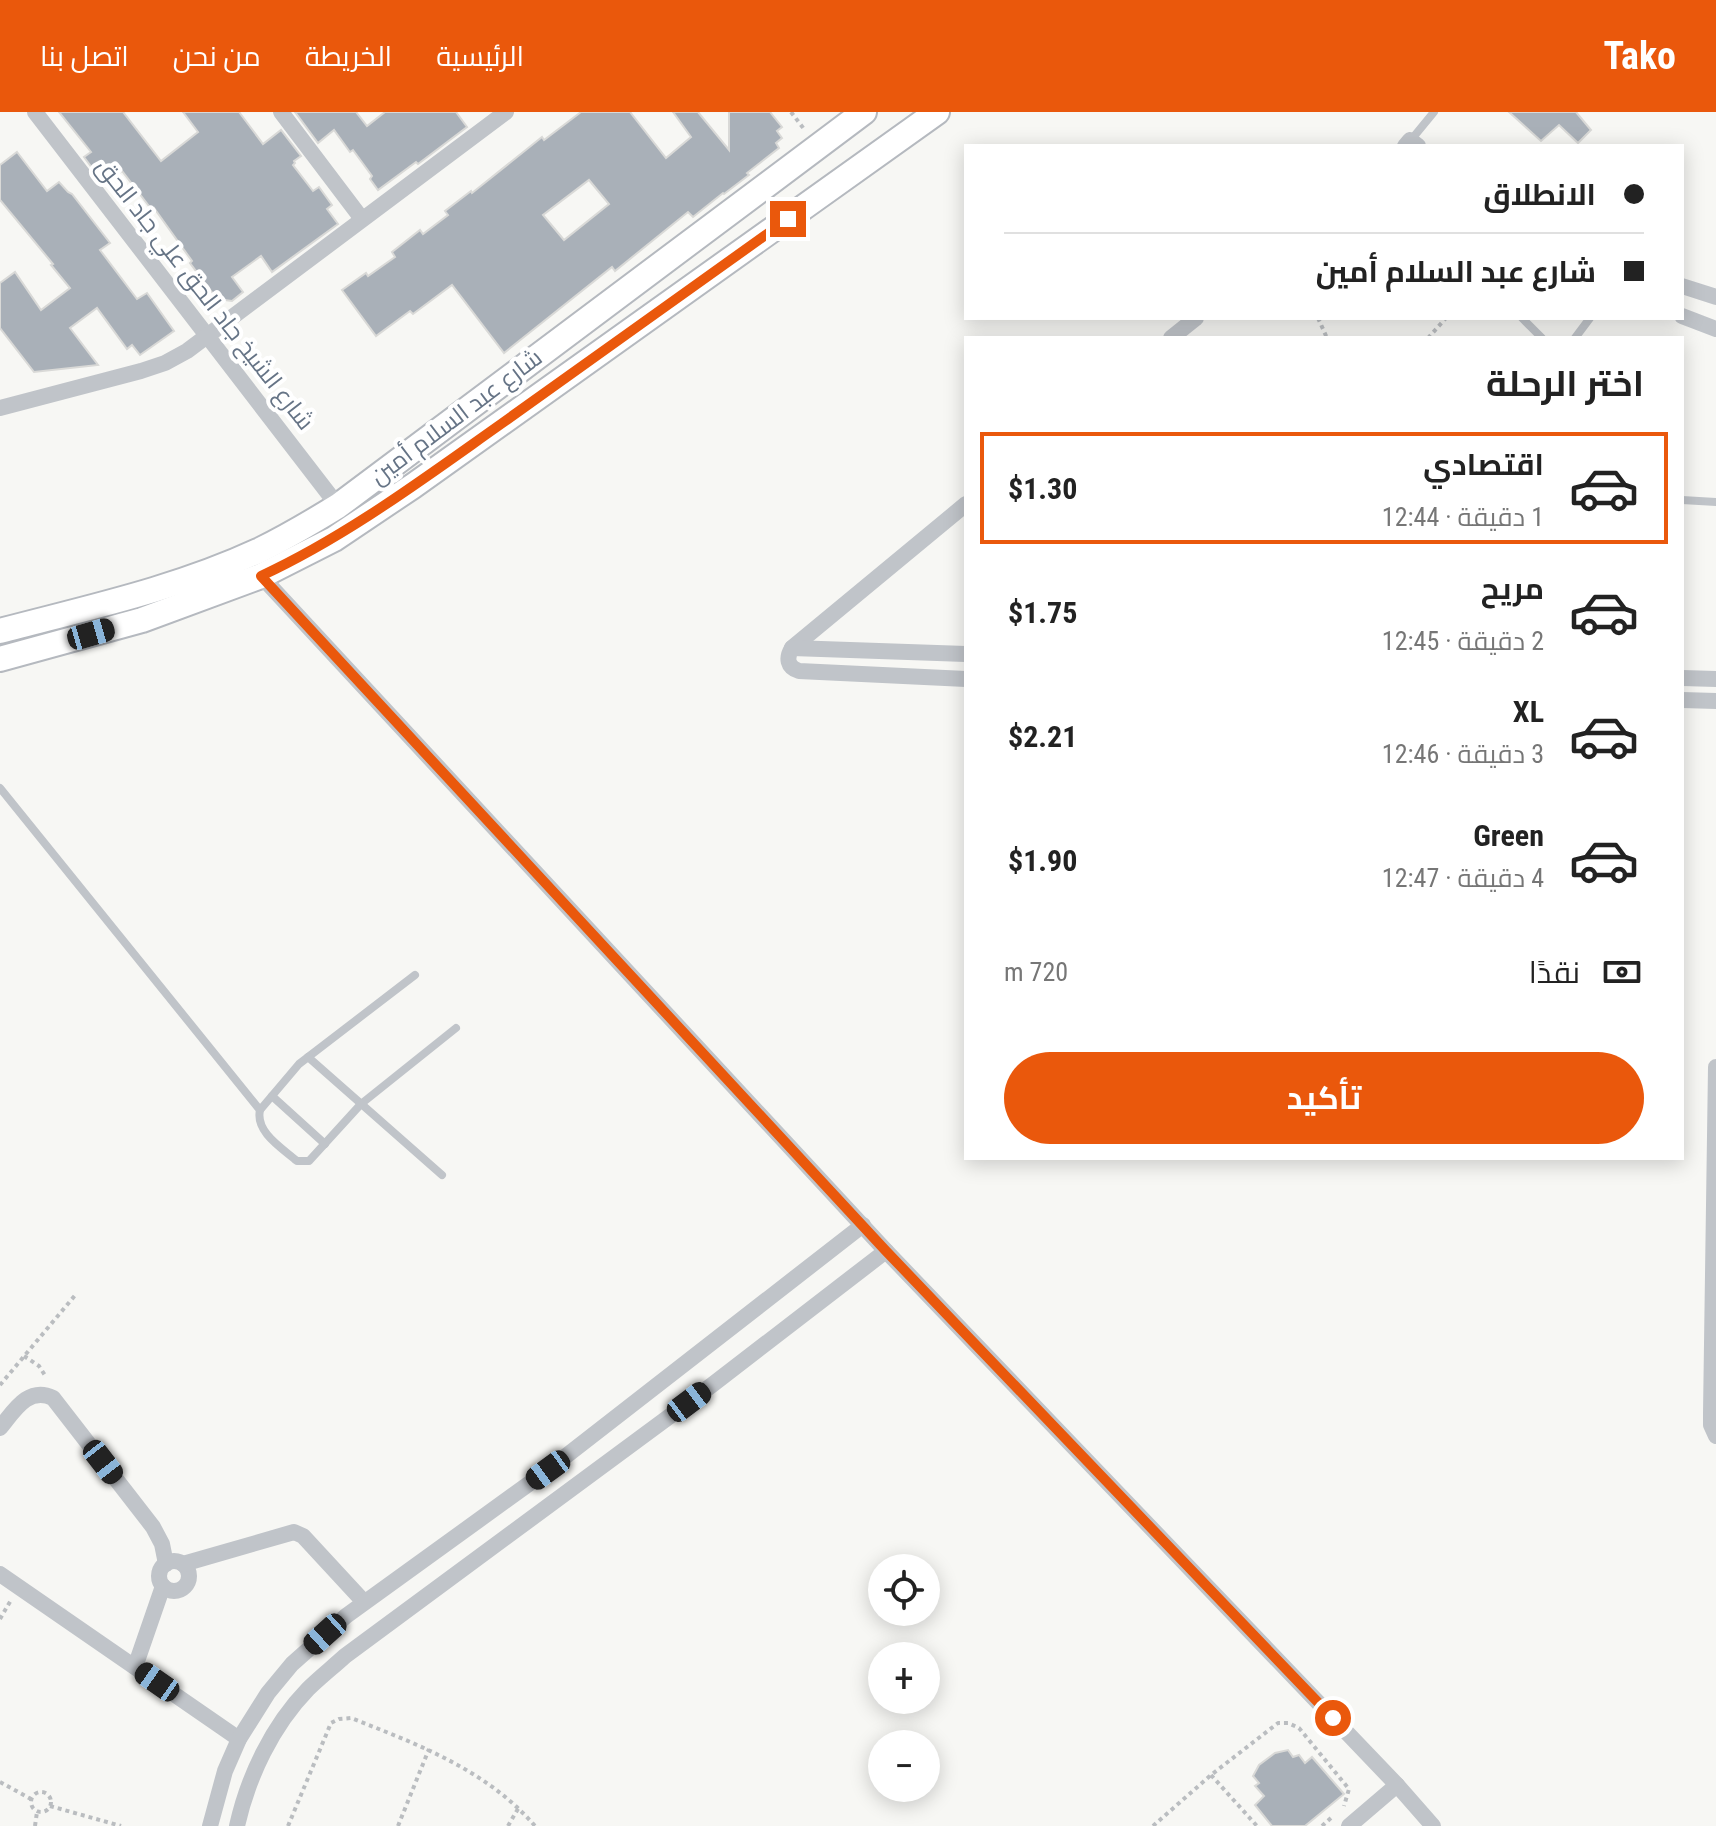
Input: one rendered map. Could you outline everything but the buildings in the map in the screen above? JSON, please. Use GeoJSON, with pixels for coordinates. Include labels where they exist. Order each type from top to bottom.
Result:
{"type":"FeatureCollection","features":[{"type":"Feature","properties":{"kind":"street","name":"شارع الشيخ جاد الحق علي جاد الحق"},"geometry":{"type":"LineString","coordinates":[[35,112],[338,506]]}},
{"type":"Feature","properties":{"kind":"street"},"geometry":{"type":"LineString","coordinates":[[281,112],[362,219]]}},
{"type":"Feature","properties":{"kind":"street"},"geometry":{"type":"LineString","coordinates":[[3,403],[165,363],[187,351],[362,219],[486,118],[506,112]]}},
{"type":"Feature","properties":{"kind":"street","name":"شارع عبد السلام أمين"},"geometry":{"type":"LineString","coordinates":[[0,631],[175,583],[256,552],[338,506],[864,112]]}},
{"type":"Feature","properties":{"kind":"street","name":"شارع عبد السلام أمين"},"geometry":{"type":"LineString","coordinates":[[0,659],[142,620],[261,576],[334,539],[413,486],[937,112]]}},
{"type":"Feature","properties":{"kind":"street"},"geometry":{"type":"LineString","coordinates":[[1684,287],[1716,297]]}},
{"type":"Feature","properties":{"kind":"street"},"geometry":{"type":"LineString","coordinates":[[1684,317],[1716,329]]}},
{"type":"Feature","properties":{"kind":"street"},"geometry":{"type":"LineString","coordinates":[[964,506],[792,648],[788,655],[788,664],[799,671],[964,679]]}},
{"type":"Feature","properties":{"kind":"street"},"geometry":{"type":"LineString","coordinates":[[261,576],[886,1251],[1433,1826]]}},
{"type":"Feature","properties":{"kind":"street"},"geometry":{"type":"LineString","coordinates":[[792,648],[964,654]]}},
{"type":"Feature","properties":{"kind":"street"},"geometry":{"type":"LineString","coordinates":[[1684,678],[1716,679]]}},
{"type":"Feature","properties":{"kind":"street"},"geometry":{"type":"LineString","coordinates":[[1684,700],[1716,701]]}},
{"type":"Feature","properties":{"kind":"street"},"geometry":{"type":"LineString","coordinates":[[1716,1067],[1711,1413],[1711,1425],[1716,1436]]}},
{"type":"Feature","properties":{"kind":"street"},"geometry":{"type":"LineString","coordinates":[[210,1826],[225,1771],[239,1739],[268,1693],[292,1664],[364,1602],[548,1470],[863,1225]]}},
{"type":"Feature","properties":{"kind":"street"},"geometry":{"type":"LineString","coordinates":[[237,1826],[257,1765],[279,1726],[307,1691],[345,1656],[699,1395],[886,1251]]}},
{"type":"Feature","properties":{"kind":"street"},"geometry":{"type":"LineString","coordinates":[[0,1428],[25,1398],[40,1394],[53,1398],[153,1527],[162,1544],[166,1564],[160,1574],[163,1586],[135,1667]]}},
{"type":"Feature","properties":{"kind":"street"},"geometry":{"type":"LineString","coordinates":[[183,1564],[294,1532],[303,1536],[364,1602]]}},
{"type":"Feature","properties":{"kind":"street"},"geometry":{"type":"LineString","coordinates":[[163,1586],[180,1590],[189,1575],[178,1561],[166,1564]]}},
{"type":"Feature","properties":{"kind":"street"},"geometry":{"type":"LineString","coordinates":[[0,1574],[239,1739]]}},
{"type":"Feature","properties":{"kind":"street"},"geometry":{"type":"LineString","coordinates":[[325,1634],[345,1656]]}},
{"type":"Feature","properties":{"kind":"street"},"geometry":{"type":"LineString","coordinates":[[1349,1826],[1397,1785]]}},
{"type":"Feature","properties":{"kind":"lane"},"geometry":{"type":"LineString","coordinates":[[1411,144],[1434,112]]}},
{"type":"Feature","properties":{"kind":"lane"},"geometry":{"type":"LineString","coordinates":[[1524,320],[1540,336]]}},
{"type":"Feature","properties":{"kind":"lane"},"geometry":{"type":"LineString","coordinates":[[1684,500],[1716,502]]}},
{"type":"Feature","properties":{"kind":"lane"},"geometry":{"type":"LineString","coordinates":[[0,788],[260,1110]]}},
{"type":"Feature","properties":{"kind":"lane"},"geometry":{"type":"LineString","coordinates":[[415,975],[299,1064],[260,1110],[258,1119],[262,1129],[297,1161],[309,1161],[361,1104],[456,1028]]}},
{"type":"Feature","properties":{"kind":"lane"},"geometry":{"type":"LineString","coordinates":[[308,1057],[442,1175]]}},
{"type":"Feature","properties":{"kind":"lane"},"geometry":{"type":"LineString","coordinates":[[272,1096],[325,1144]]}},
{"type":"Feature","properties":{"kind":"path"},"geometry":{"type":"LineString","coordinates":[[1430,336],[1444,320]]}},
{"type":"Feature","properties":{"kind":"path"},"geometry":{"type":"LineString","coordinates":[[0,1385],[77,1293]]}},
{"type":"Feature","properties":{"kind":"path"},"geometry":{"type":"LineString","coordinates":[[24,1356],[39,1366],[49,1381],[53,1398]]}},
{"type":"Feature","properties":{"kind":"path"},"geometry":{"type":"LineString","coordinates":[[288,1826],[331,1723],[351,1718],[429,1749],[476,1776],[519,1807],[535,1826]]}},
{"type":"Feature","properties":{"kind":"path"},"geometry":{"type":"LineString","coordinates":[[1153,1826],[1211,1775],[1278,1723],[1299,1728],[1349,1789],[1344,1808]]}},
{"type":"Feature","properties":{"kind":"path"},"geometry":{"type":"LineString","coordinates":[[398,1826],[429,1749]]}},
{"type":"Feature","properties":{"kind":"path"},"geometry":{"type":"LineString","coordinates":[[1211,1775],[1257,1826]]}},
{"type":"Feature","properties":{"kind":"path"},"geometry":{"type":"LineString","coordinates":[[0,1782],[31,1799]]}},
{"type":"Feature","properties":{"kind":"path"},"geometry":{"type":"LineString","coordinates":[[37,1792],[46,1794],[50,1797],[50,1806],[44,1812],[37,1812],[32,1808],[31,1799],[37,1792]]}},
{"type":"Feature","properties":{"kind":"path"},"geometry":{"type":"LineString","coordinates":[[50,1806],[121,1826]]}},
{"type":"Feature","properties":{"kind":"path"},"geometry":{"type":"LineString","coordinates":[[508,1826],[519,1807]]}},
{"type":"Feature","properties":{"kind":"path"},"geometry":{"type":"LineString","coordinates":[[35,1826],[37,1812]]}},
{"type":"Feature","properties":{"kind":"path"},"geometry":{"type":"LineString","coordinates":[[1322,1826],[1333,1817]]}},
{"type":"Feature","properties":{"kind":"route"},"geometry":{"type":"LineString","coordinates":[[788,219],[413,486],[334,539],[261,576],[886,1251],[1333,1718]]}}]}
